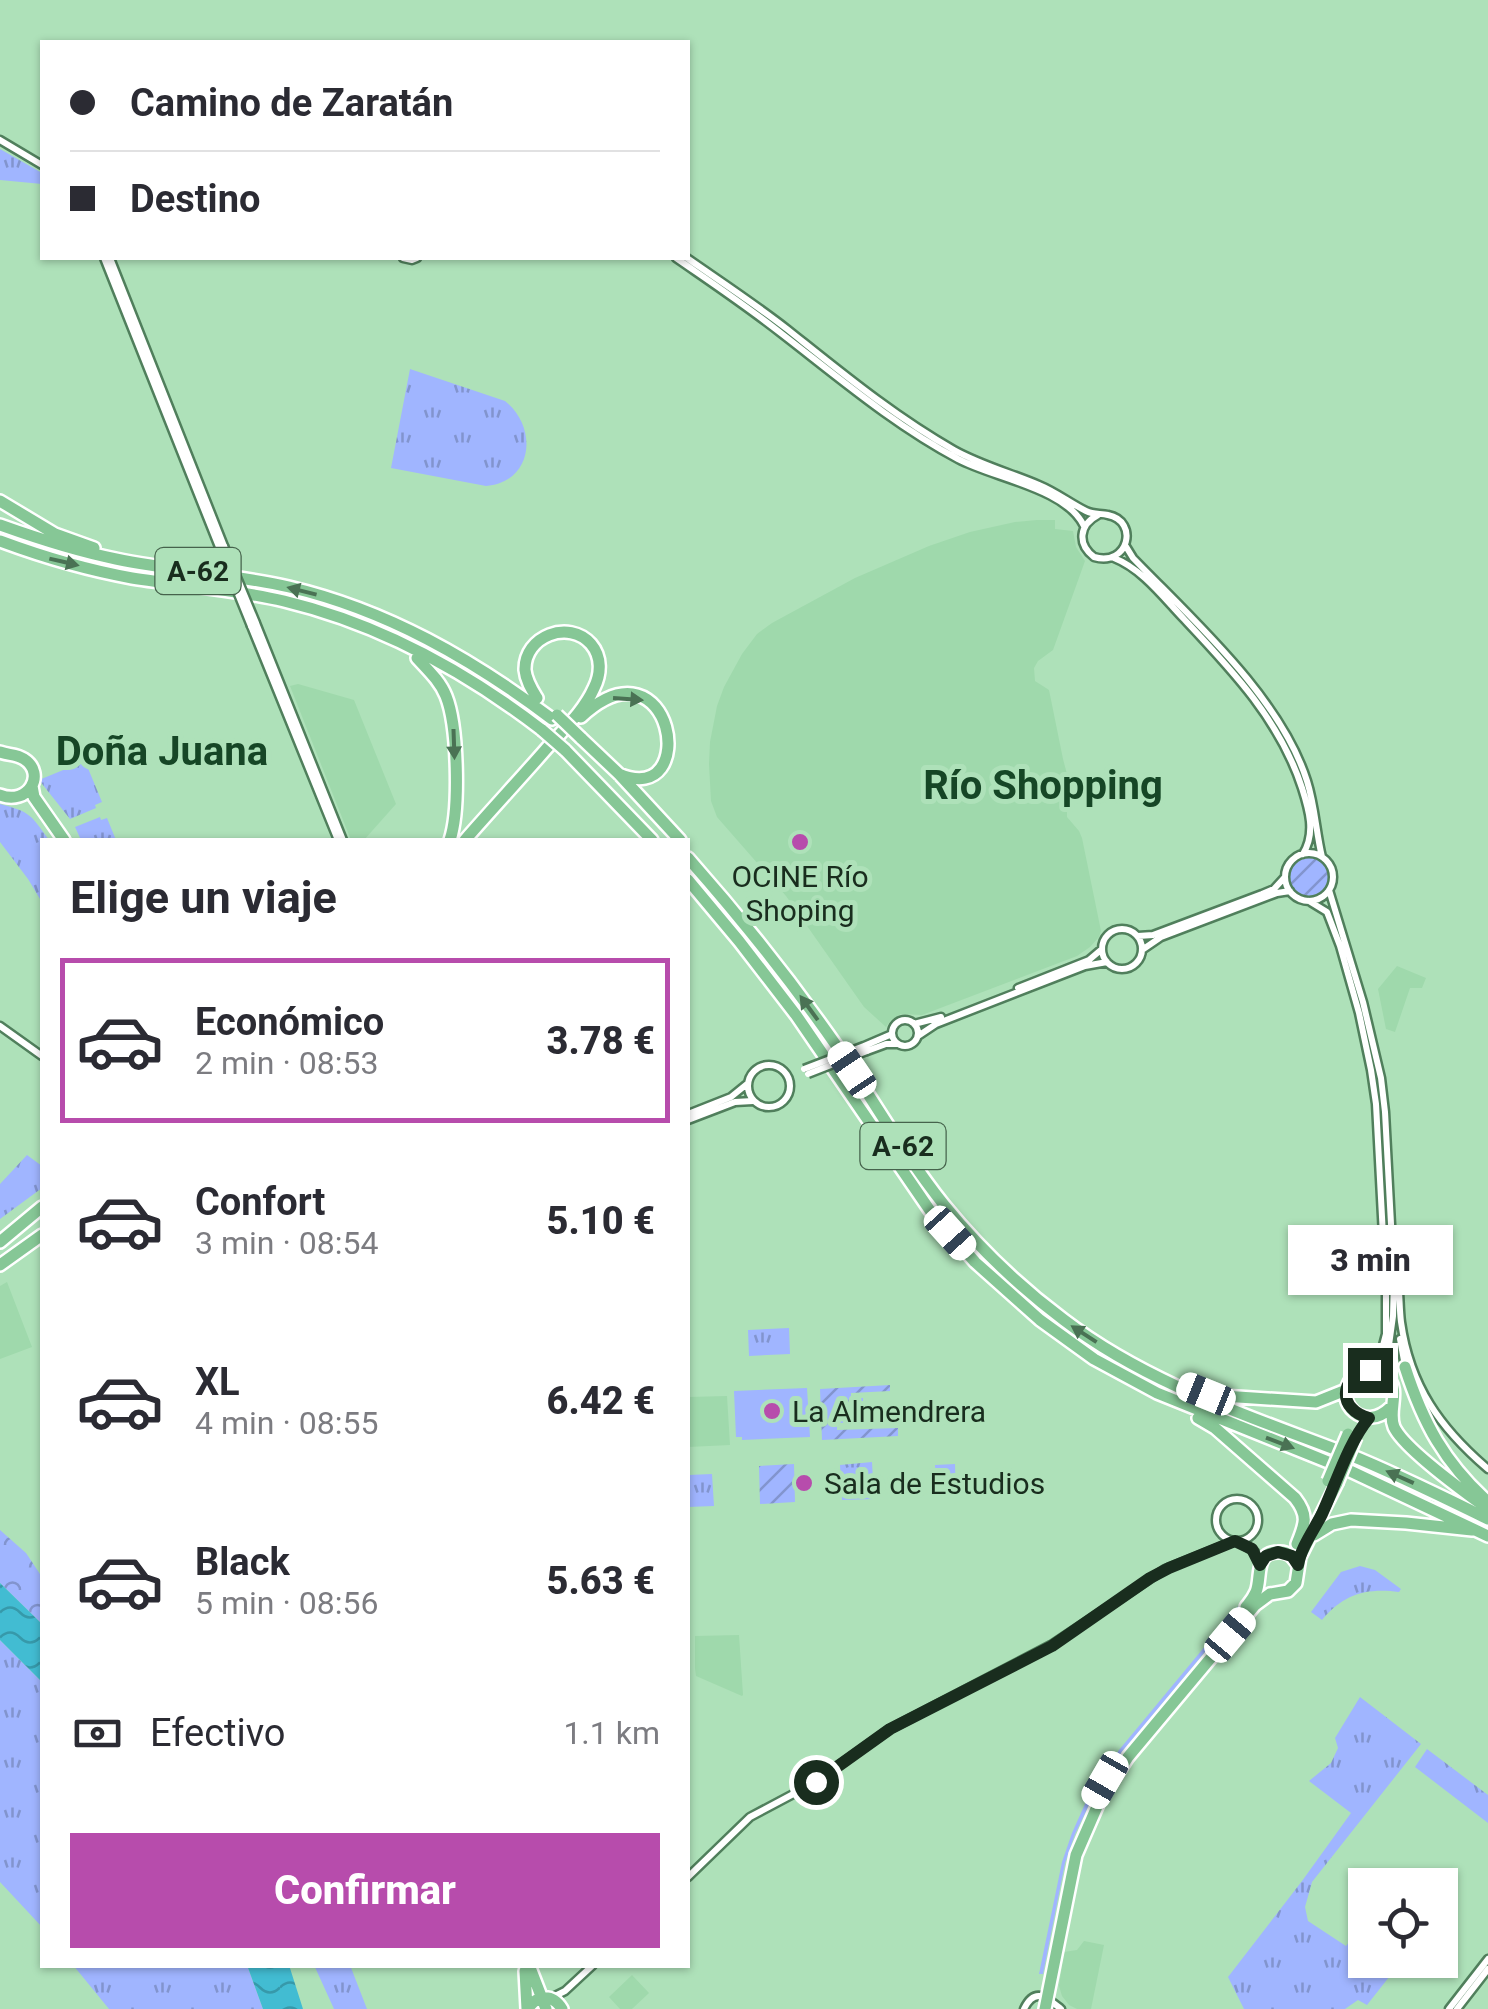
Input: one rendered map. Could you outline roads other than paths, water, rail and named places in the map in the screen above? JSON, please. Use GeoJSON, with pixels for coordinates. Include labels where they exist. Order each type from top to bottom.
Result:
{"type":"FeatureCollection","features":[{"type":"Feature","properties":{"kind":"highway"},"geometry":{"type":"LineString","coordinates":[[0,501],[73,540],[182,569]]}},
{"type":"Feature","properties":{"kind":"highway","name":"A-62"},"geometry":{"type":"LineString","coordinates":[[0,525],[54,545],[119,560],[290,587],[394,623],[453,651],[554,718],[579,739],[669,838]]}},
{"type":"Feature","properties":{"kind":"highway","name":"A-62"},"geometry":{"type":"LineString","coordinates":[[0,541],[49,559],[130,578],[285,601],[410,645],[500,698],[650,838]]}},
{"type":"Feature","properties":{"kind":"highway"},"geometry":{"type":"LineString","coordinates":[[130,578],[302,612],[364,633],[462,681],[539,732]]}},
{"type":"Feature","properties":{"kind":"highway"},"geometry":{"type":"LineString","coordinates":[[394,623],[438,638],[537,698]]}},
{"type":"Feature","properties":{"kind":"highway"},"geometry":{"type":"LineString","coordinates":[[467,838],[570,723],[593,691],[598,659],[584,638],[570,632],[544,636],[526,660],[526,675],[537,698],[554,718]]}},
{"type":"Feature","properties":{"kind":"highway"},"geometry":{"type":"LineString","coordinates":[[418,658],[441,686],[451,712],[456,799],[450,838]]}},
{"type":"Feature","properties":{"kind":"highway"},"geometry":{"type":"LineString","coordinates":[[476,838],[582,716],[607,699],[632,696],[649,702],[662,715],[669,747],[662,766],[648,776],[619,774]]}},
{"type":"Feature","properties":{"kind":"highway"},"geometry":{"type":"LineString","coordinates":[[579,739],[619,774],[678,838]]}},
{"type":"Feature","properties":{"kind":"highway"},"geometry":{"type":"LineString","coordinates":[[562,752],[642,838]]}},
{"type":"Feature","properties":{"kind":"highway"},"geometry":{"type":"LineString","coordinates":[[3,756],[19,756],[29,764],[34,797],[60,838]]}},
{"type":"Feature","properties":{"kind":"highway"},"geometry":{"type":"LineString","coordinates":[[0,795],[19,798],[32,786]]}},
{"type":"Feature","properties":{"kind":"highway"},"geometry":{"type":"LineString","coordinates":[[19,798],[59,838]]}},
{"type":"Feature","properties":{"kind":"highway"},"geometry":{"type":"LineString","coordinates":[[690,850],[782,972]]}},
{"type":"Feature","properties":{"kind":"highway","name":"A-62"},"geometry":{"type":"LineString","coordinates":[[690,860],[782,972],[929,1184],[988,1254],[1026,1290],[1068,1324],[1166,1382],[1356,1458],[1488,1519]]}},
{"type":"Feature","properties":{"kind":"highway","name":"A-62"},"geometry":{"type":"LineString","coordinates":[[690,882],[823,1052],[931,1212],[975,1262],[1050,1328],[1094,1359],[1157,1394],[1348,1470],[1484,1534]]}},
{"type":"Feature","properties":{"kind":"highway"},"geometry":{"type":"LineString","coordinates":[[690,892],[823,1052]]}},
{"type":"Feature","properties":{"kind":"highway"},"geometry":{"type":"LineString","coordinates":[[4,1242],[40,1210]]}},
{"type":"Feature","properties":{"kind":"highway"},"geometry":{"type":"LineString","coordinates":[[4,1242],[40,1219]]}},
{"type":"Feature","properties":{"kind":"highway"},"geometry":{"type":"LineString","coordinates":[[17,1257],[40,1237]]}},
{"type":"Feature","properties":{"kind":"highway"},"geometry":{"type":"LineString","coordinates":[[1,1267],[40,1246]]}},
{"type":"Feature","properties":{"kind":"highway"},"geometry":{"type":"LineString","coordinates":[[1405,1367],[1426,1424],[1446,1456],[1488,1506]]}},
{"type":"Feature","properties":{"kind":"highway"},"geometry":{"type":"LineString","coordinates":[[1050,2005],[1076,1855],[1099,1802],[1128,1757],[1255,1605],[1296,1583],[1302,1552],[1352,1436],[1369,1418],[1384,1414],[1394,1402],[1394,1387],[1385,1375],[1363,1370],[1352,1378],[1346,1390],[1352,1411],[1352,1436]]}},
{"type":"Feature","properties":{"kind":"highway"},"geometry":{"type":"LineString","coordinates":[[1166,1382],[1217,1396],[1300,1402],[1325,1400],[1346,1390]]}},
{"type":"Feature","properties":{"kind":"highway"},"geometry":{"type":"LineString","coordinates":[[1157,1394],[1214,1428],[1295,1498],[1305,1516],[1296,1544]]}},
{"type":"Feature","properties":{"kind":"highway"},"geometry":{"type":"LineString","coordinates":[[1390,1408],[1400,1437],[1446,1479],[1488,1506]]}},
{"type":"Feature","properties":{"kind":"highway"},"geometry":{"type":"LineString","coordinates":[[1352,1411],[1369,1418]]}},
{"type":"Feature","properties":{"kind":"highway"},"geometry":{"type":"LineString","coordinates":[[1257,1561],[1292,1549],[1332,1482]]}},
{"type":"Feature","properties":{"kind":"highway"},"geometry":{"type":"LineString","coordinates":[[1311,1537],[1332,1524],[1350,1520],[1484,1534]]}},
{"type":"Feature","properties":{"kind":"highway"},"geometry":{"type":"LineString","coordinates":[[1276,1553],[1292,1556],[1298,1565]]}},
{"type":"Feature","properties":{"kind":"highway"},"geometry":{"type":"LineString","coordinates":[[1257,1561],[1266,1588],[1276,1592]]}},
{"type":"Feature","properties":{"kind":"highway"},"geometry":{"type":"LineString","coordinates":[[1050,2005],[1065,1874],[1092,1802],[1139,1734],[1250,1602],[1256,1591],[1257,1561]]}},
{"type":"Feature","properties":{"kind":"highway"},"geometry":{"type":"LineString","coordinates":[[525,1968],[539,2002],[562,2008]]}},
{"type":"Feature","properties":{"kind":"street"},"geometry":{"type":"LineString","coordinates":[[0,140],[40,164]]}},
{"type":"Feature","properties":{"kind":"street"},"geometry":{"type":"LineString","coordinates":[[690,259],[784,327],[854,384],[951,448],[1054,491],[1098,515]]}},
{"type":"Feature","properties":{"kind":"street"},"geometry":{"type":"LineString","coordinates":[[108,260],[339,838]]}},
{"type":"Feature","properties":{"kind":"street"},"geometry":{"type":"LineString","coordinates":[[679,260],[906,426],[962,462],[1051,497],[1074,511],[1084,526]]}},
{"type":"Feature","properties":{"kind":"street"},"geometry":{"type":"LineString","coordinates":[[914,1024],[934,1020],[1089,960],[1116,929],[1128,929],[1138,936],[1153,935],[1262,894],[1286,876],[1289,865],[1310,842],[1306,800],[1296,768],[1274,726],[1234,676],[1134,568],[1113,558],[1100,559],[1089,554],[1082,538],[1084,526],[1098,515],[1106,514],[1121,522],[1125,545],[1133,558],[1240,672],[1279,722],[1307,780],[1322,857]]}},
{"type":"Feature","properties":{"kind":"street"},"geometry":{"type":"LineString","coordinates":[[1113,558],[1125,545]]}},
{"type":"Feature","properties":{"kind":"street"},"geometry":{"type":"LineString","coordinates":[[1303,854],[1322,857],[1329,864],[1329,890],[1381,1078],[1394,1260],[1410,1366],[1442,1423],[1488,1470]]}},
{"type":"Feature","properties":{"kind":"street"},"geometry":{"type":"LineString","coordinates":[[1286,876],[1290,891],[1327,912],[1333,925],[1371,1070],[1376,1104],[1386,1334],[1381,1353],[1370,1370]]}},
{"type":"Feature","properties":{"kind":"street"},"geometry":{"type":"LineString","coordinates":[[1310,901],[1329,890]]}},
{"type":"Feature","properties":{"kind":"street"},"geometry":{"type":"LineString","coordinates":[[1102,949],[1108,962],[1120,969],[1130,967],[1138,961],[1142,950],[1161,937],[1277,892],[1290,891]]}},
{"type":"Feature","properties":{"kind":"street"},"geometry":{"type":"LineString","coordinates":[[1138,936],[1142,950]]}},
{"type":"Feature","properties":{"kind":"street"},"geometry":{"type":"LineString","coordinates":[[866,1048],[886,1044],[910,1046],[927,1028],[1085,966],[1108,962]]}},
{"type":"Feature","properties":{"kind":"street"},"geometry":{"type":"LineString","coordinates":[[897,1044],[892,1034],[900,1021],[914,1024],[918,1036]]}},
{"type":"Feature","properties":{"kind":"street"},"geometry":{"type":"LineString","coordinates":[[0,1026],[40,1055]]}},
{"type":"Feature","properties":{"kind":"street"},"geometry":{"type":"LineString","coordinates":[[786,1072],[806,1071],[892,1034]]}},
{"type":"Feature","properties":{"kind":"street"},"geometry":{"type":"LineString","coordinates":[[754,1101],[748,1083],[752,1072],[761,1066],[778,1066],[786,1072],[791,1086]]}},
{"type":"Feature","properties":{"kind":"street"},"geometry":{"type":"LineString","coordinates":[[690,1116],[735,1102],[778,1106],[806,1071]]}},
{"type":"Feature","properties":{"kind":"street"},"geometry":{"type":"LineString","coordinates":[[690,1116],[731,1097],[748,1083]]}},
{"type":"Feature","properties":{"kind":"street"},"geometry":{"type":"LineString","coordinates":[[1385,1375],[1393,1316],[1394,1260]]}},
{"type":"Feature","properties":{"kind":"street"},"geometry":{"type":"LineString","coordinates":[[1394,1280],[1405,1367]]}},
{"type":"Feature","properties":{"kind":"street"},"geometry":{"type":"LineString","coordinates":[[1214,1549],[1220,1532],[1216,1520],[1219,1508],[1237,1499],[1249,1502],[1256,1512],[1257,1525],[1251,1536],[1257,1561]]}},
{"type":"Feature","properties":{"kind":"street"},"geometry":{"type":"LineString","coordinates":[[1220,1532],[1257,1561]]}},
{"type":"Feature","properties":{"kind":"street"},"geometry":{"type":"LineString","coordinates":[[690,1875],[750,1818],[814,1784],[890,1729],[1052,1646],[1150,1578],[1251,1536]]}},
{"type":"Feature","properties":{"kind":"street"},"geometry":{"type":"LineString","coordinates":[[1449,2009],[1488,1958]]}},
{"type":"Feature","properties":{"kind":"street"},"geometry":{"type":"LineString","coordinates":[[539,2002],[565,1991],[590,1968]]}},
{"type":"Feature","properties":{"kind":"street"},"geometry":{"type":"LineString","coordinates":[[1458,2009],[1488,1969]]}},
{"type":"Feature","properties":{"kind":"street"},"geometry":{"type":"LineString","coordinates":[[562,2008],[565,1991]]}},
{"type":"Feature","properties":{"kind":"street"},"geometry":{"type":"LineString","coordinates":[[1024,2009],[1031,1999],[1050,2005]]}},
{"type":"Feature","properties":{"kind":"water"},"geometry":{"type":"Polygon","coordinates":[[[0,1583],[40,1622],[40,1680],[0,1640],[0,1583]]]}},
{"type":"Feature","properties":{"kind":"water"},"geometry":{"type":"Polygon","coordinates":[[[248,1968],[290,1968],[303,2009],[263,2009],[248,1968]]]}},
{"type":"Feature","properties":{"kind":"place","name":"OCINE Río Shoping"},"geometry":{"type":"Point","coordinates":[800,842]}},
{"type":"Feature","properties":{"kind":"place","name":"La Almendrera"},"geometry":{"type":"Point","coordinates":[772,1411]}},
{"type":"Feature","properties":{"kind":"place","name":"Sala de Estudios"},"geometry":{"type":"Point","coordinates":[804,1483]}},
{"type":"Feature","properties":{"kind":"district","name":"Doña Juana"},"geometry":{"type":"Point","coordinates":[162,751]}},
{"type":"Feature","properties":{"kind":"district","name":"Río Shopping"},"geometry":{"type":"Point","coordinates":[1043,785]}}]}
